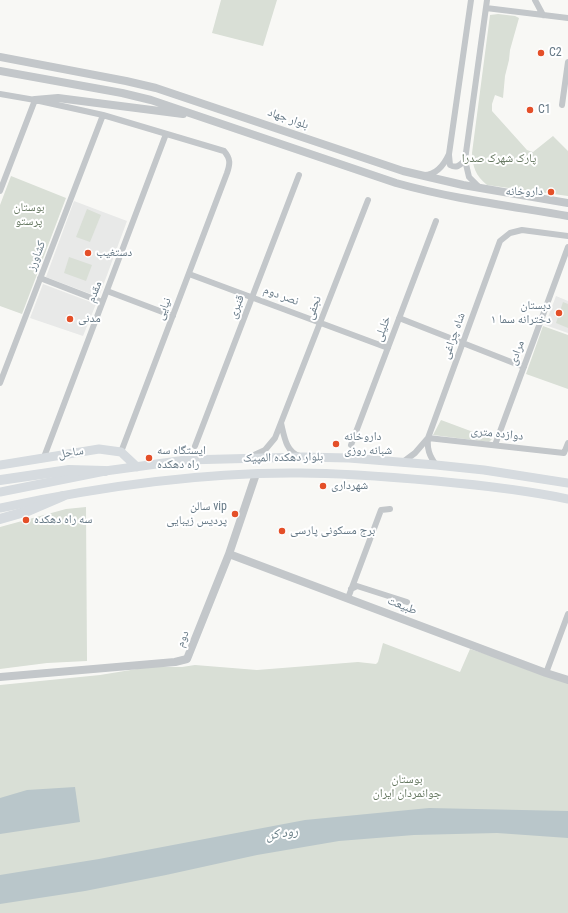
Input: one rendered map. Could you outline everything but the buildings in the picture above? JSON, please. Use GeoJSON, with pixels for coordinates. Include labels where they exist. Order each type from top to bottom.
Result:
{"type":"FeatureCollection","features":[{"type":"Feature","properties":{"kind":"highway"},"geometry":{"type":"LineString","coordinates":[[0,480],[69,470],[105,471]]}},
{"type":"Feature","properties":{"kind":"highway"},"geometry":{"type":"LineString","coordinates":[[0,519],[28,511],[63,496]]}},
{"type":"Feature","properties":{"kind":"main road","name":"ساحل"},"geometry":{"type":"LineString","coordinates":[[0,465],[99,449],[121,452]]}},
{"type":"Feature","properties":{"kind":"main road"},"geometry":{"type":"LineString","coordinates":[[121,452],[137,467]]}},
{"type":"Feature","properties":{"kind":"main road","name":"بلوار دهکده المپیک"},"geometry":{"type":"LineString","coordinates":[[0,492],[105,471],[186,460],[303,457],[349,458],[436,465],[484,470],[568,484]]}},
{"type":"Feature","properties":{"kind":"main road","name":"بلوار دهکده المپیک"},"geometry":{"type":"LineString","coordinates":[[0,508],[118,487],[188,478],[299,473],[414,479],[483,486],[568,500]]}},
{"type":"Feature","properties":{"kind":"street"},"geometry":{"type":"LineString","coordinates":[[465,160],[458,167],[454,168],[450,165],[449,154],[471,0]]}},
{"type":"Feature","properties":{"kind":"street"},"geometry":{"type":"LineString","coordinates":[[480,188],[469,177],[465,160],[487,0]]}},
{"type":"Feature","properties":{"kind":"street"},"geometry":{"type":"LineString","coordinates":[[535,0],[543,15]]}},
{"type":"Feature","properties":{"kind":"street"},"geometry":{"type":"LineString","coordinates":[[486,8],[568,18]]}},
{"type":"Feature","properties":{"kind":"street","name":"بلوار جهاد"},"geometry":{"type":"LineString","coordinates":[[0,57],[126,80],[156,88],[418,175],[480,188],[568,203]]}},
{"type":"Feature","properties":{"kind":"street"},"geometry":{"type":"LineString","coordinates":[[562,105],[568,62]]}},
{"type":"Feature","properties":{"kind":"street","name":"بلوار جهاد"},"geometry":{"type":"LineString","coordinates":[[0,71],[122,93],[151,100],[204,116],[396,183],[425,191],[568,216]]}},
{"type":"Feature","properties":{"kind":"street"},"geometry":{"type":"LineString","coordinates":[[0,94],[103,115],[166,134]]}},
{"type":"Feature","properties":{"kind":"street"},"geometry":{"type":"LineString","coordinates":[[35,100],[58,98],[204,116]]}},
{"type":"Feature","properties":{"kind":"street"},"geometry":{"type":"LineString","coordinates":[[0,191],[35,100]]}},
{"type":"Feature","properties":{"kind":"street","name":"کشاورز"},"geometry":{"type":"LineString","coordinates":[[0,384],[103,115]]}},
{"type":"Feature","properties":{"kind":"street","name":"نیایی"},"geometry":{"type":"LineString","coordinates":[[121,452],[229,166],[229,157],[224,152],[166,134]]}},
{"type":"Feature","properties":{"kind":"street","name":"مقدم"},"geometry":{"type":"LineString","coordinates":[[44,457],[166,134]]}},
{"type":"Feature","properties":{"kind":"street"},"geometry":{"type":"LineString","coordinates":[[418,175],[428,175],[438,170],[445,162],[449,154]]}},
{"type":"Feature","properties":{"kind":"street","name":"قنبری"},"geometry":{"type":"LineString","coordinates":[[195,446],[299,175]]}},
{"type":"Feature","properties":{"kind":"street","name":"نجفی"},"geometry":{"type":"LineString","coordinates":[[242,458],[255,455],[265,450],[275,438],[368,200]]}},
{"type":"Feature","properties":{"kind":"street","name":"خلیلی"},"geometry":{"type":"LineString","coordinates":[[351,444],[436,221]]}},
{"type":"Feature","properties":{"kind":"street","name":"شاه چراغی"},"geometry":{"type":"LineString","coordinates":[[428,438],[500,242],[510,233],[522,230],[568,236]]}},
{"type":"Feature","properties":{"kind":"street","name":"مرادی"},"geometry":{"type":"LineString","coordinates":[[495,445],[565,264],[568,247]]}},
{"type":"Feature","properties":{"kind":"street","name":"نصر دوم"},"geometry":{"type":"LineString","coordinates":[[189,274],[388,348]]}},
{"type":"Feature","properties":{"kind":"street"},"geometry":{"type":"LineString","coordinates":[[40,278],[102,302]]}},
{"type":"Feature","properties":{"kind":"street"},"geometry":{"type":"LineString","coordinates":[[107,291],[173,316]]}},
{"type":"Feature","properties":{"kind":"street"},"geometry":{"type":"LineString","coordinates":[[399,318],[524,367]]}},
{"type":"Feature","properties":{"kind":"street"},"geometry":{"type":"LineString","coordinates":[[281,423],[287,446],[294,455],[303,457]]}},
{"type":"Feature","properties":{"kind":"street"},"geometry":{"type":"LineString","coordinates":[[403,462],[416,453],[428,438]]}},
{"type":"Feature","properties":{"kind":"street"},"geometry":{"type":"LineString","coordinates":[[428,438],[428,451],[436,465]]}},
{"type":"Feature","properties":{"kind":"street","name":"دوازده متری"},"geometry":{"type":"LineString","coordinates":[[428,438],[564,453],[568,443]]}},
{"type":"Feature","properties":{"kind":"street","name":"دوم"},"geometry":{"type":"LineString","coordinates":[[0,678],[175,662],[187,659],[229,554],[256,474]]}},
{"type":"Feature","properties":{"kind":"street"},"geometry":{"type":"LineString","coordinates":[[348,598],[380,510],[390,509]]}},
{"type":"Feature","properties":{"kind":"street","name":"طبیعت"},"geometry":{"type":"LineString","coordinates":[[229,554],[568,680]]}},
{"type":"Feature","properties":{"kind":"street"},"geometry":{"type":"LineString","coordinates":[[351,589],[357,586],[407,602]]}},
{"type":"Feature","properties":{"kind":"street"},"geometry":{"type":"LineString","coordinates":[[546,673],[568,614]]}},
{"type":"Feature","properties":{"kind":"shaded area"},"geometry":{"type":"Polygon","coordinates":[[[74,201],[127,221],[100,294],[96,296],[46,277],[74,201]]]}},
{"type":"Feature","properties":{"kind":"shaded area"},"geometry":{"type":"Polygon","coordinates":[[[43,284],[96,304],[83,336],[30,318],[43,284]]]}},
{"type":"Feature","properties":{"kind":"shaded area","name":"دبستان دخترانه سما ۱"},"geometry":{"type":"Polygon","coordinates":[[[556,296],[568,301],[568,333],[545,325],[556,296]]]}},
{"type":"Feature","properties":{"kind":"green space"},"geometry":{"type":"Polygon","coordinates":[[[221,0],[277,0],[263,46],[212,33],[221,0]]]}},
{"type":"Feature","properties":{"kind":"green space","name":"پارک شهرک صدرا"},"geometry":{"type":"Polygon","coordinates":[[[498,14],[515,16],[519,18],[510,50],[503,98],[495,95],[492,104],[492,111],[527,150],[533,152],[553,136],[568,151],[568,196],[487,185],[475,170],[472,153],[490,15],[498,14]]]}},
{"type":"Feature","properties":{"kind":"green space","name":"بوستان پرستو"},"geometry":{"type":"Polygon","coordinates":[[[11,176],[66,198],[22,314],[0,306],[0,205],[11,176]]]}},
{"type":"Feature","properties":{"kind":"green space"},"geometry":{"type":"Polygon","coordinates":[[[87,209],[101,215],[90,242],[76,237],[87,209]]]}},
{"type":"Feature","properties":{"kind":"green space"},"geometry":{"type":"Polygon","coordinates":[[[69,257],[92,265],[86,281],[64,273],[69,257]]]}},
{"type":"Feature","properties":{"kind":"green space"},"geometry":{"type":"Polygon","coordinates":[[[563,302],[568,304],[568,328],[556,323],[563,302]]]}},
{"type":"Feature","properties":{"kind":"green space"},"geometry":{"type":"Polygon","coordinates":[[[543,326],[568,335],[568,389],[526,374],[543,326]]]}},
{"type":"Feature","properties":{"kind":"green space"},"geometry":{"type":"Polygon","coordinates":[[[441,420],[492,439],[489,442],[433,435],[441,420]]]}},
{"type":"Feature","properties":{"kind":"green space"},"geometry":{"type":"Polygon","coordinates":[[[86,507],[87,661],[47,663],[0,669],[0,527],[66,509],[86,507]]]}},
{"type":"Feature","properties":{"kind":"green space","name":"بوستان جوانمردان ایران"},"geometry":{"type":"Polygon","coordinates":[[[383,643],[460,672],[470,649],[568,681],[568,913],[0,913],[0,685],[100,675],[149,667],[182,667],[195,665],[257,670],[358,662],[376,664],[378,662],[383,643]]]}},
{"type":"Feature","properties":{"kind":"water"},"geometry":{"type":"Polygon","coordinates":[[[75,787],[80,822],[0,834],[0,798],[27,790],[75,787]]]}},
{"type":"Feature","properties":{"kind":"water","name":"رود کن"},"geometry":{"type":"Polygon","coordinates":[[[429,808],[568,811],[568,838],[497,833],[414,835],[339,841],[257,855],[85,891],[0,904],[0,875],[99,859],[305,820],[429,808]]]}},
{"type":"Feature","properties":{"kind":"place","name":"C2"},"geometry":{"type":"Point","coordinates":[541,53]}},
{"type":"Feature","properties":{"kind":"place","name":"C1"},"geometry":{"type":"Point","coordinates":[530,110]}},
{"type":"Feature","properties":{"kind":"place","name":"داروخانه"},"geometry":{"type":"Point","coordinates":[551,192]}},
{"type":"Feature","properties":{"kind":"place","name":"دستغیب"},"geometry":{"type":"Point","coordinates":[88,253]}},
{"type":"Feature","properties":{"kind":"place","name":"دبستان دخترانه سما ۱"},"geometry":{"type":"Point","coordinates":[559,313]}},
{"type":"Feature","properties":{"kind":"place","name":"مدنی"},"geometry":{"type":"Point","coordinates":[70,319]}},
{"type":"Feature","properties":{"kind":"place","name":"داروخانه شبانه روزی"},"geometry":{"type":"Point","coordinates":[336,444]}},
{"type":"Feature","properties":{"kind":"place","name":"ایستگاه سه راه دهکده"},"geometry":{"type":"Point","coordinates":[149,458]}},
{"type":"Feature","properties":{"kind":"place","name":"شهرداری"},"geometry":{"type":"Point","coordinates":[323,486]}},
{"type":"Feature","properties":{"kind":"place","name":"سالن vip پردیس زیبایی"},"geometry":{"type":"Point","coordinates":[235,514]}},
{"type":"Feature","properties":{"kind":"place","name":"سه راه دهکده"},"geometry":{"type":"Point","coordinates":[26,520]}},
{"type":"Feature","properties":{"kind":"place","name":"برج مسکونی پارسی"},"geometry":{"type":"Point","coordinates":[282,531]}}]}
